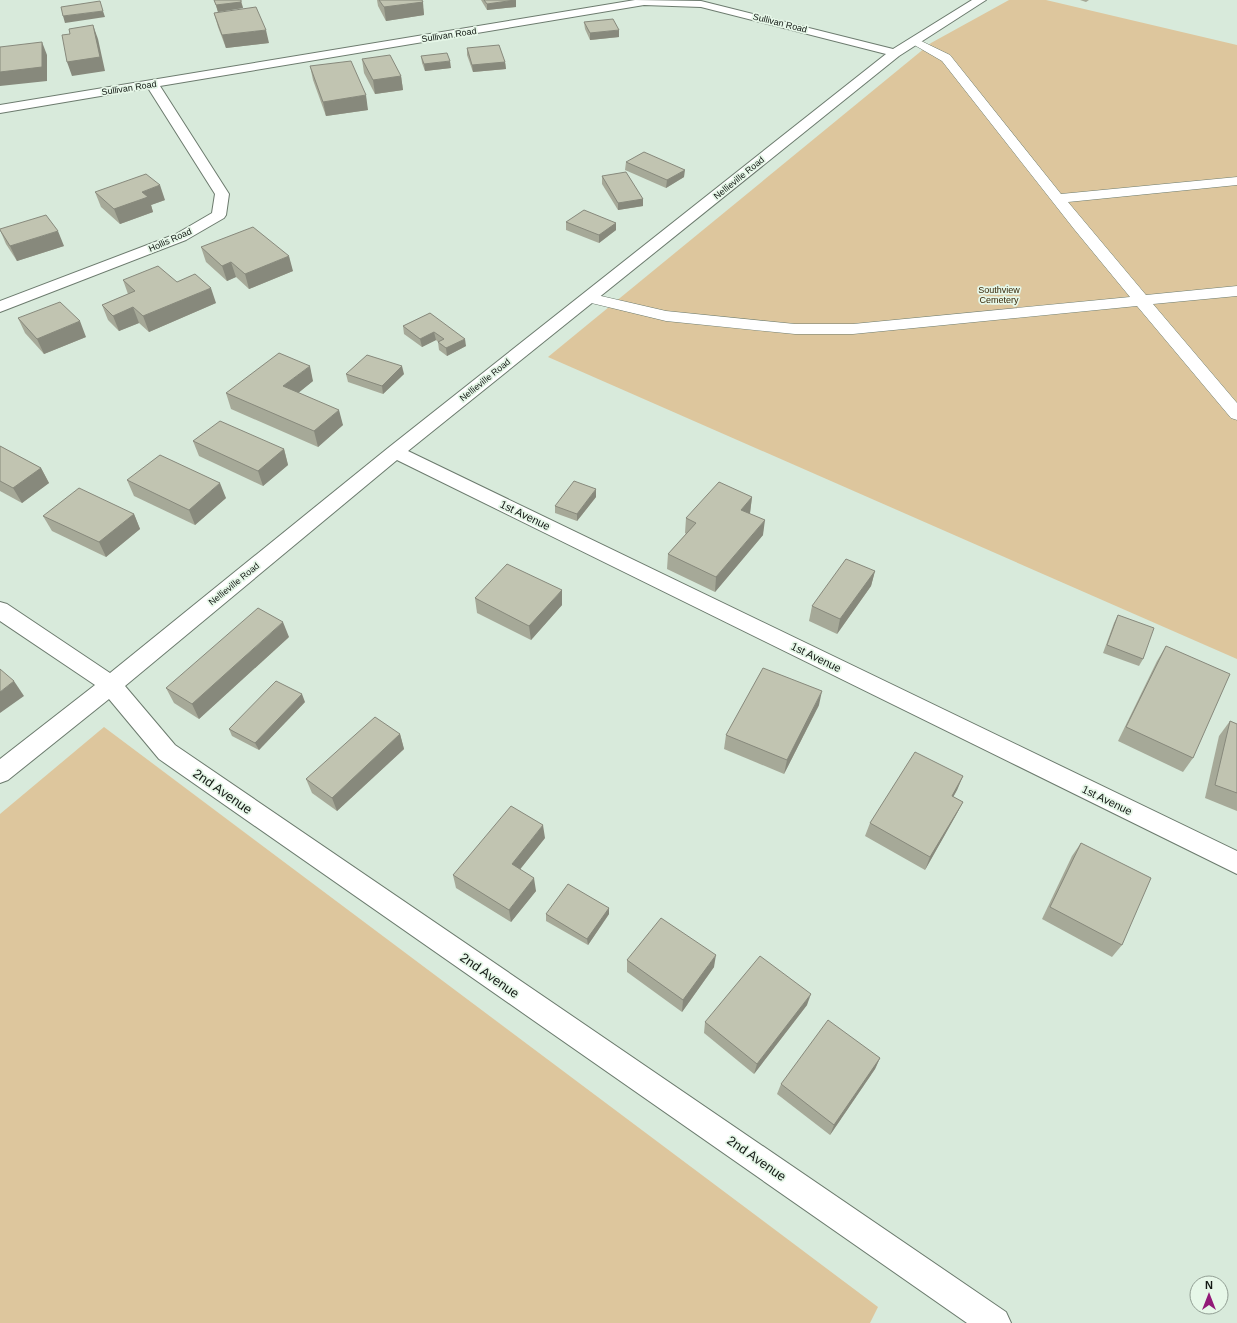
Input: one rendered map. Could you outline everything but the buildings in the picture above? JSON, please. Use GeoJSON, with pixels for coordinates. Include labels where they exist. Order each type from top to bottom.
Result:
{"type":"FeatureCollection","features":[{"type":"Feature","properties":{"kind":"street","name":"Nellieville Road"},"geometry":{"type":"LineString","coordinates":[[0,773],[111,685],[395,452],[895,53],[980,0]]}},
{"type":"Feature","properties":{"kind":"street","name":"Sullivan Road"},"geometry":{"type":"LineString","coordinates":[[0,109],[644,2],[701,4],[895,53]]}},
{"type":"Feature","properties":{"kind":"street","name":"Hollis Road"},"geometry":{"type":"LineString","coordinates":[[0,307],[181,237],[219,215],[222,194],[152,84]]}},
{"type":"Feature","properties":{"kind":"street","name":"1st Avenue"},"geometry":{"type":"LineString","coordinates":[[395,452],[1237,863]]}},
{"type":"Feature","properties":{"kind":"street","name":"2nd Avenue"},"geometry":{"type":"LineString","coordinates":[[0,610],[111,685],[167,752],[995,1323]]}},
{"type":"Feature","properties":{"kind":"lane"},"geometry":{"type":"LineString","coordinates":[[915,40],[946,58],[1058,199],[1237,414]]}},
{"type":"Feature","properties":{"kind":"lane"},"geometry":{"type":"LineString","coordinates":[[1058,199],[1237,182]]}},
{"type":"Feature","properties":{"kind":"lane"},"geometry":{"type":"LineString","coordinates":[[588,298],[666,316],[795,329],[853,329],[1237,291]]}},
{"type":"Feature","properties":{"kind":"green space","name":"Southview Cemetery"},"geometry":{"type":"Polygon","coordinates":[[[1009,0],[1046,0],[1237,45],[1237,659],[548,357],[931,43],[1009,0]]]}},
{"type":"Feature","properties":{"kind":"green space"},"geometry":{"type":"Polygon","coordinates":[[[104,727],[878,1307],[870,1323],[0,1323],[0,814],[104,727]]]}}]}
